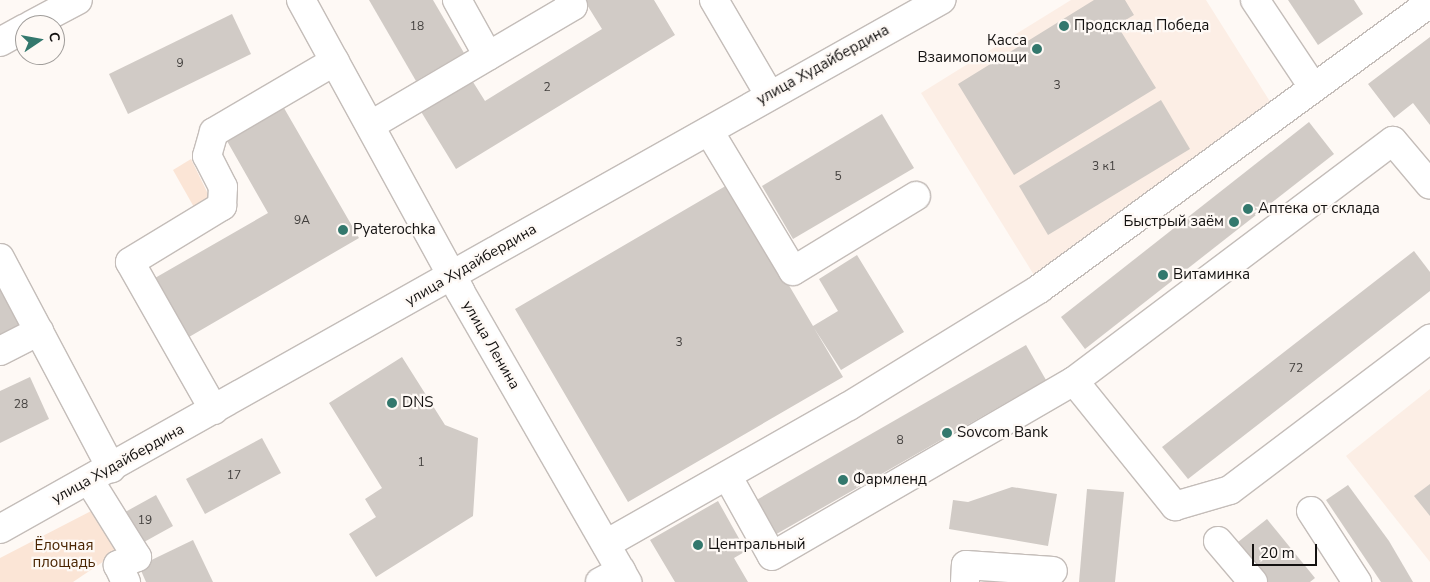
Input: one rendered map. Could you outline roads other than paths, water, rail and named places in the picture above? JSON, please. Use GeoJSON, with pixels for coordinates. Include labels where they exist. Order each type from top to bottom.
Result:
{"type":"FeatureCollection","features":[{"type":"Feature","properties":{"kind":"street"},"geometry":{"type":"LineString","coordinates":[[50,15],[78,0]]}},
{"type":"Feature","properties":{"kind":"street","name":"улица Ленина"},"geometry":{"type":"LineString","coordinates":[[301,0],[371,125],[452,277],[606,544],[616,578]]}},
{"type":"Feature","properties":{"kind":"street"},"geometry":{"type":"LineString","coordinates":[[456,0],[488,56]]}},
{"type":"Feature","properties":{"kind":"street"},"geometry":{"type":"LineString","coordinates":[[371,125],[573,6],[569,0]]}},
{"type":"Feature","properties":{"kind":"street"},"geometry":{"type":"LineString","coordinates":[[714,0],[769,94]]}},
{"type":"Feature","properties":{"kind":"street","name":"улица Худайбердина"},"geometry":{"type":"LineString","coordinates":[[0,529],[452,277],[708,131],[769,94],[941,0]]}},
{"type":"Feature","properties":{"kind":"street"},"geometry":{"type":"LineString","coordinates":[[1255,0],[1313,87]]}},
{"type":"Feature","properties":{"kind":"street"},"geometry":{"type":"LineString","coordinates":[[606,544],[728,477],[1039,289],[1430,3]]}},
{"type":"Feature","properties":{"kind":"street"},"geometry":{"type":"LineString","coordinates":[[0,42],[15,34]]}},
{"type":"Feature","properties":{"kind":"street"},"geometry":{"type":"LineString","coordinates":[[214,410],[130,262],[222,206],[223,187],[207,156],[214,132],[335,62]]}},
{"type":"Feature","properties":{"kind":"street"},"geometry":{"type":"LineString","coordinates":[[708,131],[793,271],[916,196]]}},
{"type":"Feature","properties":{"kind":"street"},"geometry":{"type":"LineString","coordinates":[[728,477],[772,556],[1074,381],[1393,141],[1430,186]]}},
{"type":"Feature","properties":{"kind":"street"},"geometry":{"type":"LineString","coordinates":[[0,258],[39,331],[137,557],[118,565],[126,582]]}},
{"type":"Feature","properties":{"kind":"street"},"geometry":{"type":"LineString","coordinates":[[0,350],[39,331]]}},
{"type":"Feature","properties":{"kind":"street"},"geometry":{"type":"LineString","coordinates":[[1074,381],[1175,506],[1230,490],[1430,339]]}},
{"type":"Feature","properties":{"kind":"street"},"geometry":{"type":"LineString","coordinates":[[1312,511],[1358,582]]}},
{"type":"Feature","properties":{"kind":"street"},"geometry":{"type":"LineString","coordinates":[[1218,541],[1253,582]]}},
{"type":"Feature","properties":{"kind":"street"},"geometry":{"type":"LineString","coordinates":[[965,582],[966,565],[1053,571]]}},
{"type":"Feature","properties":{"kind":"place","name":"Продсклад Победа"},"geometry":{"type":"Point","coordinates":[1064,26]}},
{"type":"Feature","properties":{"kind":"place","name":"Касса Взаимопомощи"},"geometry":{"type":"Point","coordinates":[1037,49]}},
{"type":"Feature","properties":{"kind":"place","name":"Аптека от склада"},"geometry":{"type":"Point","coordinates":[1248,209]}},
{"type":"Feature","properties":{"kind":"place","name":"Быстрый заём"},"geometry":{"type":"Point","coordinates":[1234,222]}},
{"type":"Feature","properties":{"kind":"place","name":"Pyaterochka"},"geometry":{"type":"Point","coordinates":[343,230]}},
{"type":"Feature","properties":{"kind":"place","name":"Витаминка"},"geometry":{"type":"Point","coordinates":[1163,275]}},
{"type":"Feature","properties":{"kind":"place","name":"DNS"},"geometry":{"type":"Point","coordinates":[392,403]}},
{"type":"Feature","properties":{"kind":"place","name":"Sovcom Bank"},"geometry":{"type":"Point","coordinates":[947,433]}},
{"type":"Feature","properties":{"kind":"place","name":"Фармленд"},"geometry":{"type":"Point","coordinates":[843,480]}},
{"type":"Feature","properties":{"kind":"place","name":"Центральный"},"geometry":{"type":"Point","coordinates":[698,545]}},
{"type":"Feature","properties":{"kind":"park label","name":"Ёлочная площадь"},"geometry":{"type":"Point","coordinates":[64,554]}}]}
